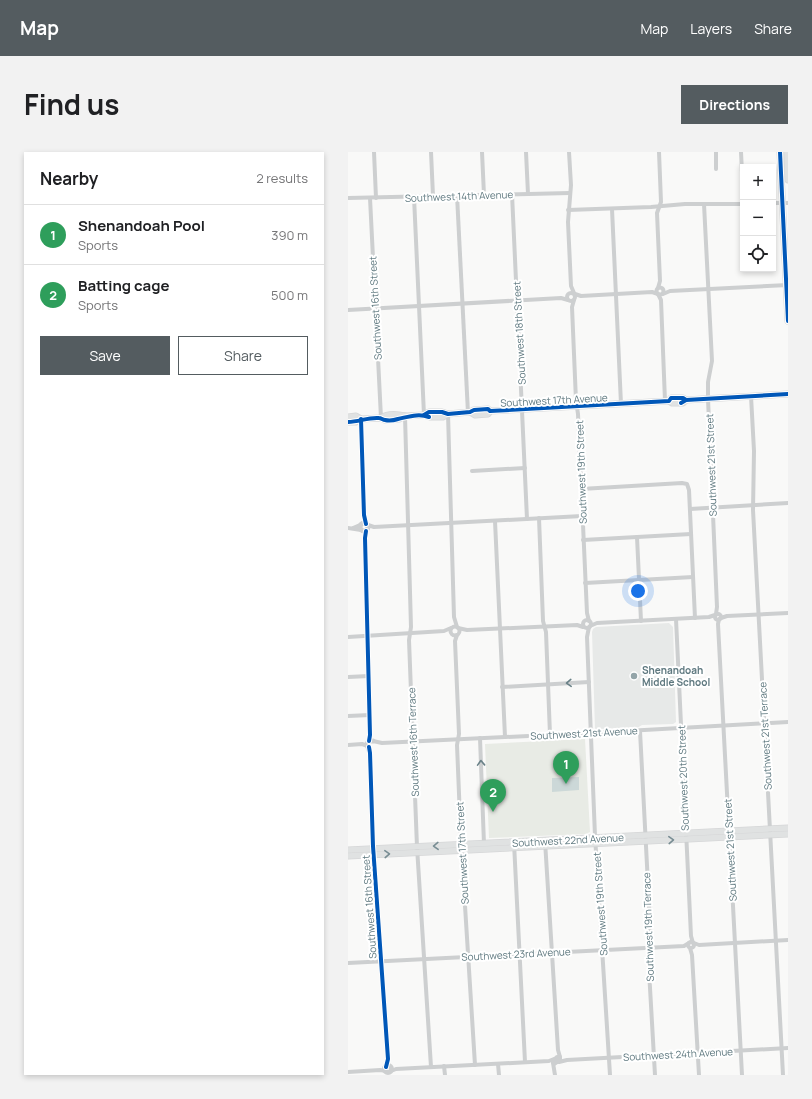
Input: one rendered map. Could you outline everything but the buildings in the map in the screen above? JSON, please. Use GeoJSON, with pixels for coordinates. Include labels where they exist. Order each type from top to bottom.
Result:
{"type":"FeatureCollection","features":[{"type":"Feature","properties":{"kind":"main road"},"geometry":{"type":"LineString","coordinates":[[780,152],[785,203],[788,321]]}},
{"type":"Feature","properties":{"kind":"main road"},"geometry":{"type":"LineString","coordinates":[[787,152],[788,180]]}},
{"type":"Feature","properties":{"kind":"main road","name":"Southwest 17th Avenue"},"geometry":{"type":"LineString","coordinates":[[348,422],[356,422],[361,419],[399,419],[405,416],[424,415],[430,417],[443,417],[448,414],[469,412],[475,415],[488,414],[490,411],[667,401],[672,403],[683,403],[686,400],[788,394]]}},
{"type":"Feature","properties":{"kind":"main road","name":"Southwest 17th Avenue"},"geometry":{"type":"LineString","coordinates":[[348,417],[356,416],[361,419]]}},
{"type":"Feature","properties":{"kind":"main road","name":"Southwest 22nd Avenue"},"geometry":{"type":"LineString","coordinates":[[770,832],[788,828]]}},
{"type":"Feature","properties":{"kind":"main road","name":"Southwest 22nd Avenue"},"geometry":{"type":"LineString","coordinates":[[348,856],[374,852],[514,846],[645,838],[770,832],[788,834]]}},
{"type":"Feature","properties":{"kind":"main road","name":"Southwest 22nd Avenue"},"geometry":{"type":"LineString","coordinates":[[461,848],[484,844],[514,846]]}},
{"type":"Feature","properties":{"kind":"main road","name":"Southwest 22nd Avenue"},"geometry":{"type":"LineString","coordinates":[[348,850],[374,852]]}},
{"type":"Feature","properties":{"kind":"street"},"geometry":{"type":"LineString","coordinates":[[374,152],[376,198]]}},
{"type":"Feature","properties":{"kind":"street"},"geometry":{"type":"LineString","coordinates":[[431,152],[433,196]]}},
{"type":"Feature","properties":{"kind":"street"},"geometry":{"type":"LineString","coordinates":[[482,152],[484,195]]}},
{"type":"Feature","properties":{"kind":"street"},"geometry":{"type":"LineString","coordinates":[[526,152],[528,194]]}},
{"type":"Feature","properties":{"kind":"street"},"geometry":{"type":"LineString","coordinates":[[569,152],[570,193],[568,222],[571,286],[574,297]]}},
{"type":"Feature","properties":{"kind":"street"},"geometry":{"type":"LineString","coordinates":[[659,152],[661,202],[657,213],[667,401]]}},
{"type":"Feature","properties":{"kind":"street"},"geometry":{"type":"LineString","coordinates":[[716,152],[716,169]]}},
{"type":"Feature","properties":{"kind":"street"},"geometry":{"type":"LineString","coordinates":[[741,152],[742,164]]}},
{"type":"Feature","properties":{"kind":"street","name":"Southwest 14th Avenue"},"geometry":{"type":"LineString","coordinates":[[348,198],[570,193]]}},
{"type":"Feature","properties":{"kind":"street","name":"Southwest 18th Street"},"geometry":{"type":"LineString","coordinates":[[512,194],[527,519]]}},
{"type":"Feature","properties":{"kind":"street"},"geometry":{"type":"LineString","coordinates":[[457,196],[469,412]]}},
{"type":"Feature","properties":{"kind":"street"},"geometry":{"type":"LineString","coordinates":[[414,197],[424,415]]}},
{"type":"Feature","properties":{"kind":"street","name":"Southwest 16th Street"},"geometry":{"type":"LineString","coordinates":[[370,198],[381,418]]}},
{"type":"Feature","properties":{"kind":"street"},"geometry":{"type":"LineString","coordinates":[[568,210],[704,204],[740,204]]}},
{"type":"Feature","properties":{"kind":"street","name":"Southwest 21st Street"},"geometry":{"type":"LineString","coordinates":[[704,204],[712,361],[708,382],[712,508],[742,1075]]}},
{"type":"Feature","properties":{"kind":"street"},"geometry":{"type":"LineString","coordinates":[[612,208],[621,404]]}},
{"type":"Feature","properties":{"kind":"street"},"geometry":{"type":"LineString","coordinates":[[568,294],[574,297],[787,285]]}},
{"type":"Feature","properties":{"kind":"street"},"geometry":{"type":"LineString","coordinates":[[569,300],[568,294],[571,286]]}},
{"type":"Feature","properties":{"kind":"street"},"geometry":{"type":"LineString","coordinates":[[561,298],[568,294]]}},
{"type":"Feature","properties":{"kind":"street"},"geometry":{"type":"LineString","coordinates":[[348,310],[561,298],[572,301],[574,297]]}},
{"type":"Feature","properties":{"kind":"street","name":"Southwest 19th Street"},"geometry":{"type":"LineString","coordinates":[[574,297],[572,307],[587,614],[591,734],[610,1075]]}},
{"type":"Feature","properties":{"kind":"street","name":"Southwest 19th Street"},"geometry":{"type":"LineString","coordinates":[[569,300],[572,307]]}},
{"type":"Feature","properties":{"kind":"street","name":"Southwest 21st Terrace"},"geometry":{"type":"LineString","coordinates":[[751,396],[754,451],[752,506],[783,1075]]}},
{"type":"Feature","properties":{"kind":"street"},"geometry":{"type":"LineString","coordinates":[[448,414],[455,634]]}},
{"type":"Feature","properties":{"kind":"street","name":"Southwest 16th Terrace"},"geometry":{"type":"LineString","coordinates":[[405,416],[409,640],[417,850],[431,1067]]}},
{"type":"Feature","properties":{"kind":"street","name":"Southwest 16th Street"},"geometry":{"type":"LineString","coordinates":[[361,419],[374,852],[388,1070]]}},
{"type":"Feature","properties":{"kind":"street"},"geometry":{"type":"LineString","coordinates":[[472,471],[525,468]]}},
{"type":"Feature","properties":{"kind":"street"},"geometry":{"type":"LineString","coordinates":[[581,489],[686,484],[689,490],[695,618]]}},
{"type":"Feature","properties":{"kind":"street"},"geometry":{"type":"LineString","coordinates":[[690,509],[788,503]]}},
{"type":"Feature","properties":{"kind":"street"},"geometry":{"type":"LineString","coordinates":[[350,528],[582,516]]}},
{"type":"Feature","properties":{"kind":"street"},"geometry":{"type":"LineString","coordinates":[[539,518],[543,621],[546,632],[550,735]]}},
{"type":"Feature","properties":{"kind":"street"},"geometry":{"type":"LineString","coordinates":[[495,521],[505,737]]}},
{"type":"Feature","properties":{"kind":"street"},"geometry":{"type":"LineString","coordinates":[[583,540],[691,534]]}},
{"type":"Feature","properties":{"kind":"street"},"geometry":{"type":"LineString","coordinates":[[637,537],[641,621]]}},
{"type":"Feature","properties":{"kind":"street"},"geometry":{"type":"LineString","coordinates":[[585,583],[693,577]]}},
{"type":"Feature","properties":{"kind":"street"},"geometry":{"type":"LineString","coordinates":[[348,637],[444,631],[454,628],[467,630],[545,627],[788,613]]}},
{"type":"Feature","properties":{"kind":"street","name":"Southwest 20th Street"},"geometry":{"type":"LineString","coordinates":[[676,619],[699,1075]]}},
{"type":"Feature","properties":{"kind":"street"},"geometry":{"type":"LineString","coordinates":[[454,628],[450,631],[455,634]]}},
{"type":"Feature","properties":{"kind":"street"},"geometry":{"type":"LineString","coordinates":[[444,631],[455,634],[467,630]]}},
{"type":"Feature","properties":{"kind":"street","name":"Southwest 17th Street"},"geometry":{"type":"LineString","coordinates":[[455,634],[461,848],[475,1065]]}},
{"type":"Feature","properties":{"kind":"street"},"geometry":{"type":"LineString","coordinates":[[348,677],[369,676]]}},
{"type":"Feature","properties":{"kind":"street"},"geometry":{"type":"LineString","coordinates":[[502,687],[589,682]]}},
{"type":"Feature","properties":{"kind":"street"},"geometry":{"type":"LineString","coordinates":[[348,716],[370,715]]}},
{"type":"Feature","properties":{"kind":"street","name":"Southwest 21st Avenue"},"geometry":{"type":"LineString","coordinates":[[348,745],[591,734],[788,722]]}},
{"type":"Feature","properties":{"kind":"street","name":"Southwest 19th Terrace"},"geometry":{"type":"LineString","coordinates":[[640,731],[651,942],[648,953],[655,1075]]}},
{"type":"Feature","properties":{"kind":"street"},"geometry":{"type":"LineString","coordinates":[[480,738],[484,844]]}},
{"type":"Feature","properties":{"kind":"street"},"geometry":{"type":"LineString","coordinates":[[545,844],[558,1051],[555,1073]]}},
{"type":"Feature","properties":{"kind":"street"},"geometry":{"type":"LineString","coordinates":[[514,846],[525,1062]]}},
{"type":"Feature","properties":{"kind":"street","name":"Southwest 23rd Avenue"},"geometry":{"type":"LineString","coordinates":[[348,963],[788,940]]}},
{"type":"Feature","properties":{"kind":"street","name":"Southwest 24th Avenue"},"geometry":{"type":"LineString","coordinates":[[348,1072],[788,1048]]}},
{"type":"Feature","properties":{"kind":"street"},"geometry":{"type":"LineString","coordinates":[[498,1064],[499,1075]]}},
{"type":"Feature","properties":{"kind":"street"},"geometry":{"type":"LineString","coordinates":[[444,1066],[445,1075]]}},
{"type":"Feature","properties":{"kind":"shaded area","name":"Shenandoah Middle School"},"geometry":{"type":"Polygon","coordinates":[[[669,623],[673,627],[676,722],[673,724],[642,725],[637,728],[595,729],[593,629],[596,627],[669,623]]]}},
{"type":"Feature","properties":{"kind":"shaded area"},"geometry":{"type":"Polygon","coordinates":[[[585,739],[590,832],[586,834],[489,838],[485,744],[585,739]]]}},
{"type":"Feature","properties":{"kind":"shaded area"},"geometry":{"type":"Polygon","coordinates":[[[579,777],[579,790],[552,792],[552,778],[579,777]]]}},
{"type":"Feature","properties":{"kind":"cycle path"},"geometry":{"type":"LineString","coordinates":[[780,152],[788,321]]}},
{"type":"Feature","properties":{"kind":"cycle path"},"geometry":{"type":"LineString","coordinates":[[681,403],[686,400],[788,394]]}},
{"type":"Feature","properties":{"kind":"cycle path"},"geometry":{"type":"LineString","coordinates":[[424,415],[429,412],[442,412],[448,414],[488,409],[490,411],[669,401],[671,398],[683,398],[686,400]]}},
{"type":"Feature","properties":{"kind":"cycle path"},"geometry":{"type":"LineString","coordinates":[[348,422],[375,418],[395,420],[417,415],[429,417]]}},
{"type":"Feature","properties":{"kind":"cycle path"},"geometry":{"type":"LineString","coordinates":[[361,419],[364,515],[366,524]]}},
{"type":"Feature","properties":{"kind":"cycle path"},"geometry":{"type":"LineString","coordinates":[[366,531],[369,741]]}},
{"type":"Feature","properties":{"kind":"cycle path"},"geometry":{"type":"LineString","coordinates":[[369,747],[373,846],[388,1059],[386,1067]]}},
{"type":"Feature","properties":{"kind":"place","name":"Shenandoah Middle School"},"geometry":{"type":"Point","coordinates":[634,676]}},
{"type":"Feature","properties":{"kind":"place","name":"Shenandoah Pool"},"geometry":{"type":"Point","coordinates":[566,784]}},
{"type":"Feature","properties":{"kind":"place","name":"Batting cage"},"geometry":{"type":"Point","coordinates":[493,812]}}]}
